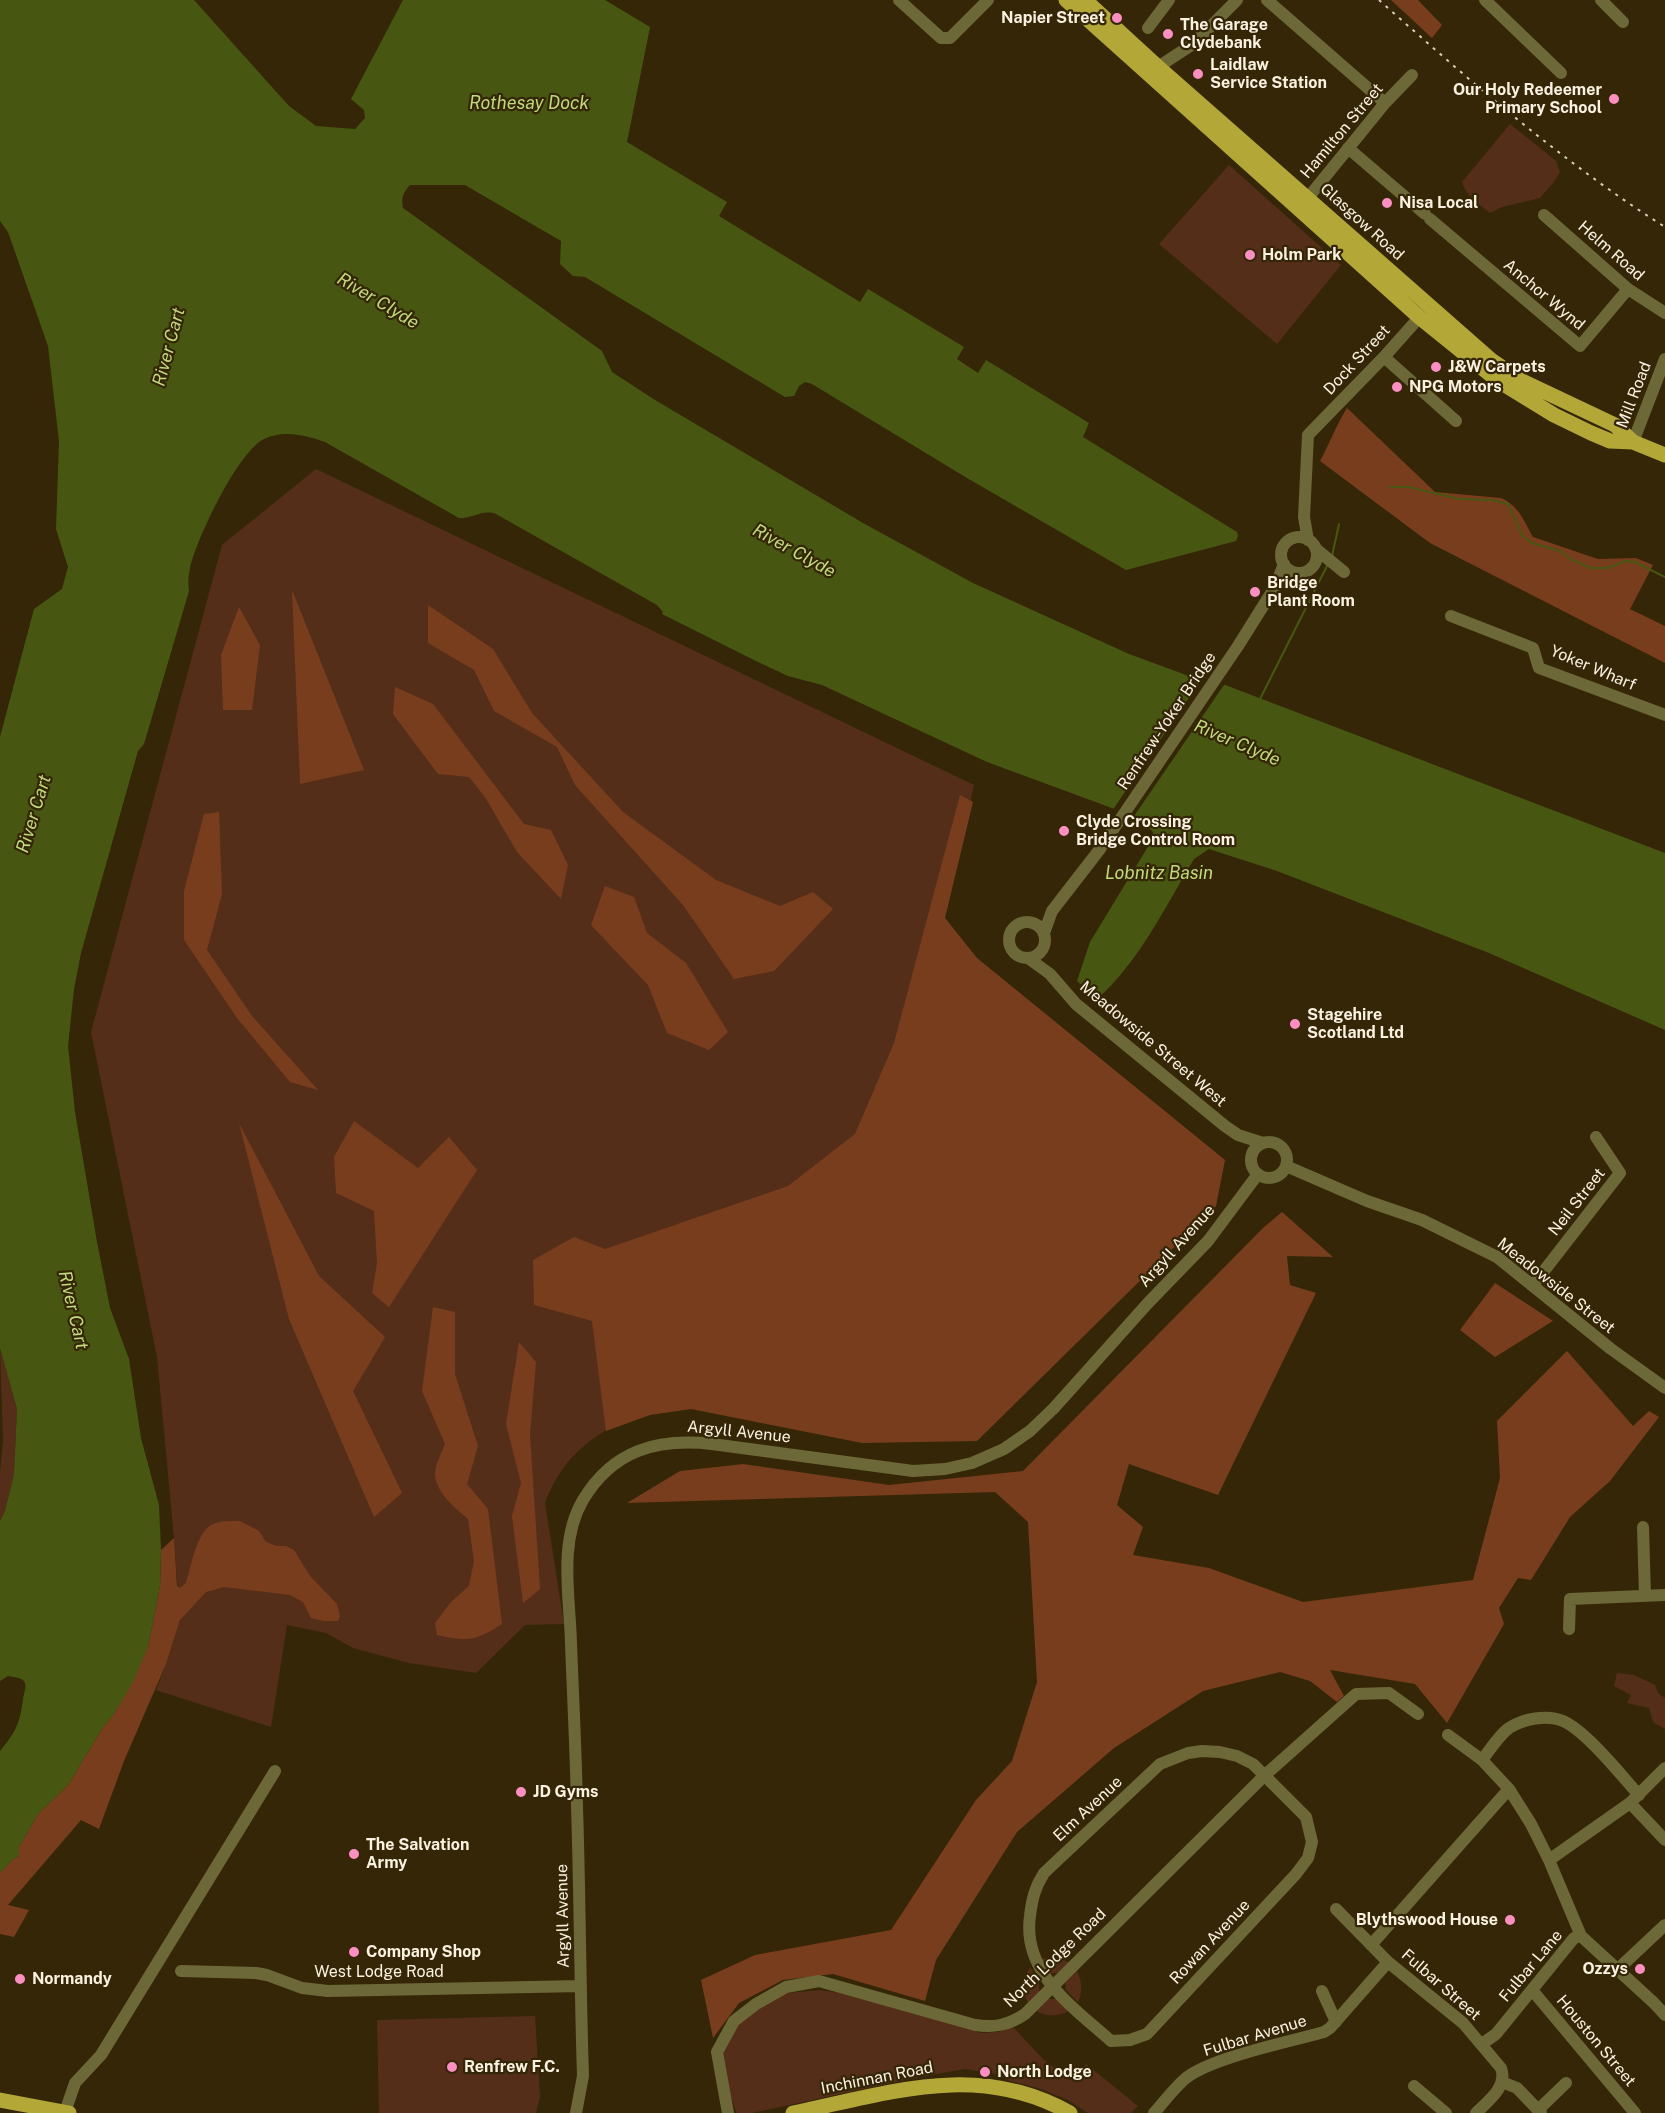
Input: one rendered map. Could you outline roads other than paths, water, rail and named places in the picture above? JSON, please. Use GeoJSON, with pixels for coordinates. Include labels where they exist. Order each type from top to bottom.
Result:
{"type":"FeatureCollection","features":[{"type":"Feature","properties":{"kind":"main road","name":"Glasgow Road"},"geometry":{"type":"LineString","coordinates":[[1066,0],[1303,203],[1510,388],[1575,426],[1610,441],[1633,442]]}},
{"type":"Feature","properties":{"kind":"main road","name":"Glasgow Road"},"geometry":{"type":"LineString","coordinates":[[1085,0],[1303,203]]}},
{"type":"Feature","properties":{"kind":"main road","name":"Glasgow Road"},"geometry":{"type":"LineString","coordinates":[[1424,311],[1505,369],[1541,390],[1615,425],[1633,442]]}},
{"type":"Feature","properties":{"kind":"main road"},"geometry":{"type":"LineString","coordinates":[[1633,442],[1665,455]]}},
{"type":"Feature","properties":{"kind":"main road","name":"Inchinnan Road"},"geometry":{"type":"LineString","coordinates":[[793,2113],[908,2089],[950,2084],[975,2084],[1011,2089],[1049,2102],[1070,2113]]}},
{"type":"Feature","properties":{"kind":"main road"},"geometry":{"type":"LineString","coordinates":[[0,2100],[67,2113]]}},
{"type":"Feature","properties":{"kind":"street"},"geometry":{"type":"LineString","coordinates":[[899,0],[941,39],[950,38],[983,2]]}},
{"type":"Feature","properties":{"kind":"street"},"geometry":{"type":"LineString","coordinates":[[1148,28],[1169,0]]}},
{"type":"Feature","properties":{"kind":"street"},"geometry":{"type":"LineString","coordinates":[[1158,67],[1193,44],[1237,0]]}},
{"type":"Feature","properties":{"kind":"street"},"geometry":{"type":"LineString","coordinates":[[1268,0],[1385,103]]}},
{"type":"Feature","properties":{"kind":"street"},"geometry":{"type":"LineString","coordinates":[[1601,0],[1623,22]]}},
{"type":"Feature","properties":{"kind":"street"},"geometry":{"type":"LineString","coordinates":[[1492,2],[1561,73]]}},
{"type":"Feature","properties":{"kind":"street","name":"Hamilton Street"},"geometry":{"type":"LineString","coordinates":[[1303,203],[1385,103],[1412,75]]}},
{"type":"Feature","properties":{"kind":"street","name":"Anchor Wynd"},"geometry":{"type":"LineString","coordinates":[[1348,148],[1580,346],[1628,289]]}},
{"type":"Feature","properties":{"kind":"street","name":"Helm Road"},"geometry":{"type":"LineString","coordinates":[[1544,215],[1628,289],[1663,307]]}},
{"type":"Feature","properties":{"kind":"street","name":"Dock Street"},"geometry":{"type":"LineString","coordinates":[[1305,517],[1308,435],[1384,357],[1424,311]]}},
{"type":"Feature","properties":{"kind":"street"},"geometry":{"type":"LineString","coordinates":[[1384,357],[1456,421]]}},
{"type":"Feature","properties":{"kind":"street","name":"Mill Road"},"geometry":{"type":"LineString","coordinates":[[1633,442],[1665,359]]}},
{"type":"Feature","properties":{"kind":"street","name":"Mill Road"},"geometry":{"type":"LineString","coordinates":[[1665,359],[1665,376]]}},
{"type":"Feature","properties":{"kind":"street"},"geometry":{"type":"LineString","coordinates":[[1294,539],[1304,538],[1344,572],[1323,567],[1295,572],[1284,564],[1283,548],[1294,539],[1305,517]]}},
{"type":"Feature","properties":{"kind":"street"},"geometry":{"type":"LineString","coordinates":[[1305,517],[1317,557],[1313,567]]}},
{"type":"Feature","properties":{"kind":"street"},"geometry":{"type":"LineString","coordinates":[[1275,587],[1284,564]]}},
{"type":"Feature","properties":{"kind":"street"},"geometry":{"type":"LineString","coordinates":[[1275,587],[1295,572]]}},
{"type":"Feature","properties":{"kind":"street","name":"Renfrew-Yoker Bridge"},"geometry":{"type":"LineString","coordinates":[[1052,911],[1103,845],[1238,646],[1275,587]]}},
{"type":"Feature","properties":{"kind":"street","name":"Yoker Wharf"},"geometry":{"type":"LineString","coordinates":[[1451,616],[1533,648],[1539,668],[1665,715]]}},
{"type":"Feature","properties":{"kind":"street"},"geometry":{"type":"LineString","coordinates":[[1052,911],[1044,933],[1044,948],[1037,955],[1028,958],[1017,955],[1010,946],[1010,934],[1017,925],[1022,922],[1034,923],[1052,911]]}},
{"type":"Feature","properties":{"kind":"street"},"geometry":{"type":"LineString","coordinates":[[1034,923],[1044,933]]}},
{"type":"Feature","properties":{"kind":"street","name":"Meadowside Street West"},"geometry":{"type":"LineString","coordinates":[[1044,948],[1050,974]]}},
{"type":"Feature","properties":{"kind":"street","name":"Meadowside Street West"},"geometry":{"type":"LineString","coordinates":[[1028,958],[1050,974],[1076,1004],[1147,1064],[1238,1135],[1252,1156]]}},
{"type":"Feature","properties":{"kind":"street","name":"Meadowside Street West"},"geometry":{"type":"LineString","coordinates":[[1238,1135],[1263,1143]]}},
{"type":"Feature","properties":{"kind":"street","name":"Neil Street"},"geometry":{"type":"LineString","coordinates":[[1533,1285],[1620,1173],[1596,1137]]}},
{"type":"Feature","properties":{"kind":"street"},"geometry":{"type":"LineString","coordinates":[[1263,1143],[1273,1143],[1282,1147],[1287,1156],[1286,1166],[1279,1175],[1263,1176],[1258,1174],[1253,1166],[1252,1156],[1263,1143]]}},
{"type":"Feature","properties":{"kind":"street","name":"Meadowside Street"},"geometry":{"type":"LineString","coordinates":[[1286,1166],[1367,1201],[1422,1220],[1497,1257],[1611,1349],[1665,1388]]}},
{"type":"Feature","properties":{"kind":"street","name":"Argyll Avenue"},"geometry":{"type":"LineString","coordinates":[[576,2113],[583,2076],[577,1807],[568,1563],[575,1519],[583,1501],[596,1483],[607,1470],[631,1454],[659,1444],[686,1441],[913,1470],[945,1469],[972,1463],[1004,1449],[1030,1431],[1054,1408],[1148,1303],[1208,1241],[1258,1174]]}},
{"type":"Feature","properties":{"kind":"street"},"geometry":{"type":"LineString","coordinates":[[1643,1527],[1645,1596]]}},
{"type":"Feature","properties":{"kind":"street"},"geometry":{"type":"LineString","coordinates":[[1569,1629],[1570,1599],[1665,1595]]}},
{"type":"Feature","properties":{"kind":"street","name":"North Lodge Road"},"geometry":{"type":"LineString","coordinates":[[728,2113],[717,2052],[734,2020],[756,2004],[786,1987],[819,1981],[987,2027],[1015,2021],[1025,2014],[1264,1776],[1356,1694],[1389,1693],[1418,1714]]}},
{"type":"Feature","properties":{"kind":"street"},"geometry":{"type":"LineString","coordinates":[[1482,1760],[1508,1729],[1526,1720],[1561,1720],[1573,1727],[1604,1755],[1665,1840]]}},
{"type":"Feature","properties":{"kind":"street"},"geometry":{"type":"LineString","coordinates":[[1448,1735],[1482,1760],[1509,1789],[1531,1824],[1549,1860],[1581,1936],[1665,2015]]}},
{"type":"Feature","properties":{"kind":"street","name":"Elm Avenue"},"geometry":{"type":"LineString","coordinates":[[1052,1985],[1033,1958],[1028,1934],[1032,1899],[1044,1873],[1160,1764],[1188,1753],[1220,1752],[1237,1756],[1253,1764],[1264,1776]]}},
{"type":"Feature","properties":{"kind":"street"},"geometry":{"type":"LineString","coordinates":[[1549,1860],[1634,1799],[1665,1768]]}},
{"type":"Feature","properties":{"kind":"street"},"geometry":{"type":"LineString","coordinates":[[67,2113],[75,2083],[89,2070],[108,2045],[275,1771]]}},
{"type":"Feature","properties":{"kind":"street","name":"Rowan Avenue"},"geometry":{"type":"LineString","coordinates":[[1052,1985],[1110,2041],[1130,2040],[1148,2034],[1296,1874],[1308,1858],[1312,1842],[1306,1817],[1264,1776]]}},
{"type":"Feature","properties":{"kind":"street"},"geometry":{"type":"LineString","coordinates":[[1371,1946],[1509,1789]]}},
{"type":"Feature","properties":{"kind":"street","name":"Fulbar Street"},"geometry":{"type":"LineString","coordinates":[[1336,1908],[1388,1962],[1463,2023],[1501,2068],[1502,2082]]}},
{"type":"Feature","properties":{"kind":"street"},"geometry":{"type":"LineString","coordinates":[[1617,1970],[1665,1925]]}},
{"type":"Feature","properties":{"kind":"street","name":"Fulbar Lane"},"geometry":{"type":"LineString","coordinates":[[1482,2044],[1496,2034],[1574,1938],[1581,1936]]}},
{"type":"Feature","properties":{"kind":"street","name":"Fulbar Avenue"},"geometry":{"type":"LineString","coordinates":[[1154,2113],[1186,2078],[1199,2070],[1228,2059],[1324,2032],[1336,2022],[1388,1962]]}},
{"type":"Feature","properties":{"kind":"street","name":"West Lodge Road"},"geometry":{"type":"LineString","coordinates":[[181,1971],[256,1973],[302,1988],[328,1990],[580,1986]]}},
{"type":"Feature","properties":{"kind":"street","name":"Houston Street"},"geometry":{"type":"LineString","coordinates":[[1532,1990],[1635,2113]]}},
{"type":"Feature","properties":{"kind":"street"},"geometry":{"type":"LineString","coordinates":[[1322,1991],[1336,2022]]}},
{"type":"Feature","properties":{"kind":"street"},"geometry":{"type":"LineString","coordinates":[[1476,2113],[1502,2082],[1517,2088],[1539,2111],[1566,2083]]}},
{"type":"Feature","properties":{"kind":"street"},"geometry":{"type":"LineString","coordinates":[[1414,2086],[1446,2113]]}},
{"type":"Feature","properties":{"kind":"water"},"geometry":{"type":"Polygon","coordinates":[[[0,0],[194,0],[289,106],[316,126],[355,129],[365,118],[364,110],[351,99],[403,0],[605,0],[650,27],[627,142],[727,202],[719,216],[860,302],[868,289],[964,347],[957,359],[978,373],[986,360],[1089,423],[1083,437],[1237,532],[1236,541],[1126,570],[967,478],[812,384],[805,382],[799,386],[794,396],[785,397],[585,277],[573,276],[560,264],[561,241],[465,185],[410,185],[403,195],[403,208],[602,351],[612,372],[655,400],[863,523],[973,583],[1129,654],[1197,679],[1220,683],[1665,853],[1665,1030],[1489,953],[1277,871],[1209,849],[1194,859],[1138,952],[1112,985],[1097,999],[1077,981],[1090,942],[1149,845],[1153,832],[1139,818],[987,762],[822,685],[788,676],[756,661],[662,614],[663,612],[657,605],[496,514],[486,513],[459,518],[318,439],[286,434],[262,440],[252,449],[230,480],[209,519],[194,555],[189,574],[189,591],[144,744],[138,751],[81,953],[74,989],[68,1046],[75,1112],[110,1308],[129,1359],[141,1438],[159,1505],[160,1586],[148,1647],[133,1682],[68,1785],[38,1814],[19,1847],[19,1856],[0,1873],[0,1751],[16,1727],[25,1686],[23,1680],[16,1677],[8,1676],[0,1681],[0,1521],[5,1511],[14,1474],[17,1409],[0,1348],[0,737],[34,609],[62,589],[68,567],[56,529],[59,441],[48,346],[8,232],[0,221],[0,0]]]}},
{"type":"Feature","properties":{"kind":"waterway"},"geometry":{"type":"LineString","coordinates":[[1390,487],[1409,487],[1459,499],[1492,500],[1508,504],[1522,535],[1532,543],[1560,551],[1572,560],[1591,568],[1608,568],[1626,561],[1635,562],[1665,577]]}},
{"type":"Feature","properties":{"kind":"waterway"},"geometry":{"type":"LineString","coordinates":[[1332,556],[1339,524]]}},
{"type":"Feature","properties":{"kind":"waterway"},"geometry":{"type":"LineString","coordinates":[[1259,701],[1328,564]]}},
{"type":"Feature","properties":{"kind":"railway"},"geometry":{"type":"LineString","coordinates":[[1379,0],[1482,90],[1553,148],[1665,227]]}},
{"type":"Feature","properties":{"kind":"place","name":"Napier Street"},"geometry":{"type":"Point","coordinates":[1117,18]}},
{"type":"Feature","properties":{"kind":"place","name":"The Garage Clydebank"},"geometry":{"type":"Point","coordinates":[1168,34]}},
{"type":"Feature","properties":{"kind":"place","name":"Laidlaw Service Station"},"geometry":{"type":"Point","coordinates":[1198,74]}},
{"type":"Feature","properties":{"kind":"place","name":"Our Holy Redeemer Primary School"},"geometry":{"type":"Point","coordinates":[1614,99]}},
{"type":"Feature","properties":{"kind":"place","name":"Nisa Local"},"geometry":{"type":"Point","coordinates":[1387,203]}},
{"type":"Feature","properties":{"kind":"place","name":"Holm Park"},"geometry":{"type":"Point","coordinates":[1250,255]}},
{"type":"Feature","properties":{"kind":"place","name":"J&W Carpets"},"geometry":{"type":"Point","coordinates":[1436,367]}},
{"type":"Feature","properties":{"kind":"place","name":"NPG Motors"},"geometry":{"type":"Point","coordinates":[1397,387]}},
{"type":"Feature","properties":{"kind":"place","name":"Bridge Plant Room"},"geometry":{"type":"Point","coordinates":[1255,592]}},
{"type":"Feature","properties":{"kind":"place","name":"Clyde Crossing Bridge Control Room"},"geometry":{"type":"Point","coordinates":[1064,831]}},
{"type":"Feature","properties":{"kind":"place","name":"Stagehire Scotland Ltd"},"geometry":{"type":"Point","coordinates":[1295,1024]}},
{"type":"Feature","properties":{"kind":"place","name":"JD Gyms"},"geometry":{"type":"Point","coordinates":[521,1792]}},
{"type":"Feature","properties":{"kind":"place","name":"The Salvation Army"},"geometry":{"type":"Point","coordinates":[354,1854]}},
{"type":"Feature","properties":{"kind":"place","name":"Blythswood House"},"geometry":{"type":"Point","coordinates":[1510,1920]}},
{"type":"Feature","properties":{"kind":"place","name":"Company Shop"},"geometry":{"type":"Point","coordinates":[354,1952]}},
{"type":"Feature","properties":{"kind":"place","name":"Ozzys"},"geometry":{"type":"Point","coordinates":[1640,1969]}},
{"type":"Feature","properties":{"kind":"place","name":"Normandy"},"geometry":{"type":"Point","coordinates":[20,1979]}},
{"type":"Feature","properties":{"kind":"place","name":"Renfrew F.C."},"geometry":{"type":"Point","coordinates":[452,2067]}},
{"type":"Feature","properties":{"kind":"place","name":"North Lodge"},"geometry":{"type":"Point","coordinates":[985,2072]}},
{"type":"Feature","properties":{"kind":"water label","name":"Rothesay Dock"},"geometry":{"type":"Point","coordinates":[529,103]}},
{"type":"Feature","properties":{"kind":"water label","name":"River Clyde"},"geometry":{"type":"Point","coordinates":[378,301]}},
{"type":"Feature","properties":{"kind":"water label","name":"River Cart"},"geometry":{"type":"Point","coordinates":[169,347]}},
{"type":"Feature","properties":{"kind":"water label","name":"River Clyde"},"geometry":{"type":"Point","coordinates":[794,551]}},
{"type":"Feature","properties":{"kind":"water label","name":"River Clyde"},"geometry":{"type":"Point","coordinates":[1237,743]}},
{"type":"Feature","properties":{"kind":"water label","name":"River Cart"},"geometry":{"type":"Point","coordinates":[34,814]}},
{"type":"Feature","properties":{"kind":"water label","name":"Lobnitz Basin"},"geometry":{"type":"Point","coordinates":[1159,873]}},
{"type":"Feature","properties":{"kind":"water label","name":"River Cart"},"geometry":{"type":"Point","coordinates":[73,1310]}}]}
